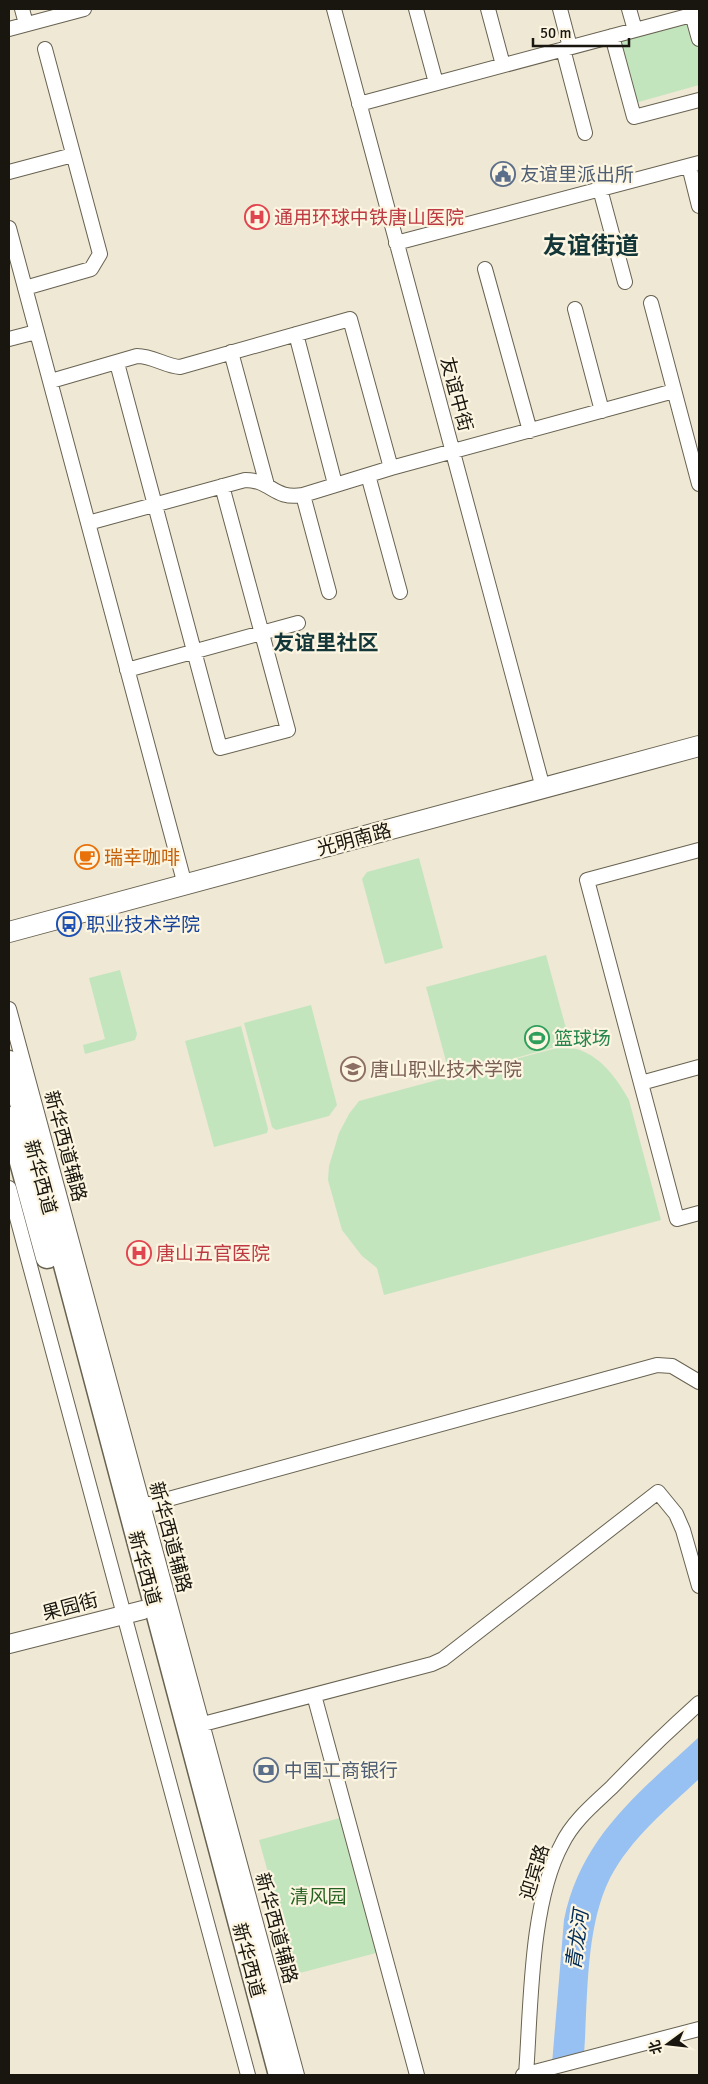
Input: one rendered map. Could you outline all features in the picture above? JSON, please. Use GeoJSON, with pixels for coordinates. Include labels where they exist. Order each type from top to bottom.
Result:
{"type":"FeatureCollection","features":[{"type":"Feature","properties":{"kind":"main road","name":"光明南路"},"geometry":{"type":"LineString","coordinates":[[9,932],[699,746]]}},
{"type":"Feature","properties":{"kind":"main road","name":"新华西道"},"geometry":{"type":"LineString","coordinates":[[9,1062],[32,1142],[280,2075]]}},
{"type":"Feature","properties":{"kind":"main road","name":"新华西道"},"geometry":{"type":"LineString","coordinates":[[9,1118],[133,1612],[268,2075]]}},
{"type":"Feature","properties":{"kind":"street"},"geometry":{"type":"LineString","coordinates":[[22,9],[26,24]]}},
{"type":"Feature","properties":{"kind":"street"},"geometry":{"type":"LineString","coordinates":[[9,29],[84,9]]}},
{"type":"Feature","properties":{"kind":"street","name":"友谊中街"},"geometry":{"type":"LineString","coordinates":[[334,9],[543,788]]}},
{"type":"Feature","properties":{"kind":"street"},"geometry":{"type":"LineString","coordinates":[[416,9],[436,83]]}},
{"type":"Feature","properties":{"kind":"street"},"geometry":{"type":"LineString","coordinates":[[488,9],[504,65]]}},
{"type":"Feature","properties":{"kind":"street"},"geometry":{"type":"LineString","coordinates":[[560,9],[585,133]]}},
{"type":"Feature","properties":{"kind":"street"},"geometry":{"type":"LineString","coordinates":[[629,9],[635,30]]}},
{"type":"Feature","properties":{"kind":"street"},"geometry":{"type":"LineString","coordinates":[[359,104],[697,12],[699,40]]}},
{"type":"Feature","properties":{"kind":"street"},"geometry":{"type":"LineString","coordinates":[[612,36],[634,117],[699,100]]}},
{"type":"Feature","properties":{"kind":"street"},"geometry":{"type":"LineString","coordinates":[[25,288],[92,269],[100,254],[44,49]]}},
{"type":"Feature","properties":{"kind":"street"},"geometry":{"type":"LineString","coordinates":[[9,172],[73,154]]}},
{"type":"Feature","properties":{"kind":"street"},"geometry":{"type":"LineString","coordinates":[[396,242],[694,164],[699,206]]}},
{"type":"Feature","properties":{"kind":"street"},"geometry":{"type":"LineString","coordinates":[[600,189],[624,282]]}},
{"type":"Feature","properties":{"kind":"street"},"geometry":{"type":"LineString","coordinates":[[9,228],[185,885]]}},
{"type":"Feature","properties":{"kind":"street"},"geometry":{"type":"LineString","coordinates":[[486,269],[530,431]]}},
{"type":"Feature","properties":{"kind":"street"},"geometry":{"type":"LineString","coordinates":[[651,303],[699,484]]}},
{"type":"Feature","properties":{"kind":"street"},"geometry":{"type":"LineString","coordinates":[[575,308],[602,411]]}},
{"type":"Feature","properties":{"kind":"street"},"geometry":{"type":"LineString","coordinates":[[51,381],[138,356],[148,356],[170,366],[180,367],[350,319],[391,468]]}},
{"type":"Feature","properties":{"kind":"street"},"geometry":{"type":"LineString","coordinates":[[9,339],[36,332]]}},
{"type":"Feature","properties":{"kind":"street"},"geometry":{"type":"LineString","coordinates":[[296,334],[335,484]]}},
{"type":"Feature","properties":{"kind":"street"},"geometry":{"type":"LineString","coordinates":[[231,352],[267,485]]}},
{"type":"Feature","properties":{"kind":"street"},"geometry":{"type":"LineString","coordinates":[[117,363],[220,748],[288,730],[222,486]]}},
{"type":"Feature","properties":{"kind":"street"},"geometry":{"type":"LineString","coordinates":[[88,522],[245,480],[253,480],[267,485],[281,496],[303,495],[391,468],[674,391]]}},
{"type":"Feature","properties":{"kind":"street"},"geometry":{"type":"LineString","coordinates":[[368,475],[400,592]]}},
{"type":"Feature","properties":{"kind":"street"},"geometry":{"type":"LineString","coordinates":[[303,495],[329,592]]}},
{"type":"Feature","properties":{"kind":"street"},"geometry":{"type":"LineString","coordinates":[[127,670],[298,623]]}},
{"type":"Feature","properties":{"kind":"street"},"geometry":{"type":"LineString","coordinates":[[699,850],[587,880],[678,1219],[699,1213]]}},
{"type":"Feature","properties":{"kind":"street","name":"新华西道辅路"},"geometry":{"type":"LineString","coordinates":[[9,1009],[297,2075]]}},
{"type":"Feature","properties":{"kind":"street"},"geometry":{"type":"LineString","coordinates":[[641,1083],[699,1067]]}},
{"type":"Feature","properties":{"kind":"street"},"geometry":{"type":"LineString","coordinates":[[9,1188],[133,1612],[248,2075]]}},
{"type":"Feature","properties":{"kind":"street"},"geometry":{"type":"LineString","coordinates":[[143,1506],[657,1365],[672,1366],[699,1382]]}},
{"type":"Feature","properties":{"kind":"street"},"geometry":{"type":"LineString","coordinates":[[203,1724],[432,1664],[443,1659],[658,1492],[676,1514],[684,1530],[699,1586]]}},
{"type":"Feature","properties":{"kind":"street","name":"果园街"},"geometry":{"type":"LineString","coordinates":[[9,1644],[133,1612]]}},
{"type":"Feature","properties":{"kind":"street"},"geometry":{"type":"LineString","coordinates":[[314,1695],[417,2075]]}},
{"type":"Feature","properties":{"kind":"street","name":"迎宾路"},"geometry":{"type":"LineString","coordinates":[[529,2074],[538,1926],[552,1866],[562,1843],[576,1822],[675,1724],[699,1703]]}},
{"type":"Feature","properties":{"kind":"street"},"geometry":{"type":"LineString","coordinates":[[529,2074],[699,2029]]}},
{"type":"Feature","properties":{"kind":"green space"},"geometry":{"type":"Polygon","coordinates":[[[692,20],[699,47],[699,85],[635,103],[618,41],[692,20]]]}},
{"type":"Feature","properties":{"kind":"green space"},"geometry":{"type":"Polygon","coordinates":[[[419,858],[443,948],[385,964],[362,879],[367,872],[419,858]]]}},
{"type":"Feature","properties":{"kind":"green space"},"geometry":{"type":"Polygon","coordinates":[[[546,955],[570,1043],[450,1076],[426,987],[546,955]]]}},
{"type":"Feature","properties":{"kind":"green space"},"geometry":{"type":"Polygon","coordinates":[[[120,970],[137,1034],[135,1040],[85,1054],[83,1045],[105,1039],[89,978],[120,970]]]}},
{"type":"Feature","properties":{"kind":"green space"},"geometry":{"type":"Polygon","coordinates":[[[311,1005],[337,1105],[329,1116],[276,1130],[272,1127],[244,1023],[311,1005]]]}},
{"type":"Feature","properties":{"kind":"green space"},"geometry":{"type":"Polygon","coordinates":[[[241,1026],[268,1129],[267,1133],[214,1147],[185,1041],[241,1026]]]}},
{"type":"Feature","properties":{"kind":"green space"},"geometry":{"type":"Polygon","coordinates":[[[557,1048],[578,1049],[595,1058],[609,1070],[625,1092],[629,1100],[661,1220],[384,1295],[377,1268],[362,1256],[342,1230],[328,1180],[329,1166],[339,1133],[349,1114],[359,1101],[557,1048]]]}},
{"type":"Feature","properties":{"kind":"green space","name":"清风园"},"geometry":{"type":"Polygon","coordinates":[[[340,1818],[376,1953],[296,1974],[259,1840],[340,1818]]]}},
{"type":"Feature","properties":{"kind":"water","name":"青龙河"},"geometry":{"type":"Polygon","coordinates":[[[699,1737],[699,1779],[650,1825],[628,1850],[610,1878],[602,1898],[596,1919],[589,1964],[584,2054],[552,2064],[564,1920],[572,1890],[584,1864],[616,1818],[655,1777],[699,1737]]]}},
{"type":"Feature","properties":{"kind":"place","name":"友谊里派出所"},"geometry":{"type":"Point","coordinates":[503,174]}},
{"type":"Feature","properties":{"kind":"place","name":"通用环球中铁唐山医院"},"geometry":{"type":"Point","coordinates":[257,217]}},
{"type":"Feature","properties":{"kind":"place","name":"瑞幸咖啡"},"geometry":{"type":"Point","coordinates":[87,857]}},
{"type":"Feature","properties":{"kind":"place","name":"职业技术学院"},"geometry":{"type":"Point","coordinates":[69,924]}},
{"type":"Feature","properties":{"kind":"place","name":"篮球场"},"geometry":{"type":"Point","coordinates":[537,1038]}},
{"type":"Feature","properties":{"kind":"place","name":"唐山职业技术学院"},"geometry":{"type":"Point","coordinates":[353,1069]}},
{"type":"Feature","properties":{"kind":"place","name":"唐山五官医院"},"geometry":{"type":"Point","coordinates":[139,1253]}},
{"type":"Feature","properties":{"kind":"place","name":"中国工商银行"},"geometry":{"type":"Point","coordinates":[266,1770]}},
{"type":"Feature","properties":{"kind":"district","name":"友谊街道"},"geometry":{"type":"Point","coordinates":[591,246]}},
{"type":"Feature","properties":{"kind":"district","name":"友谊里社区"},"geometry":{"type":"Point","coordinates":[326,643]}}]}
